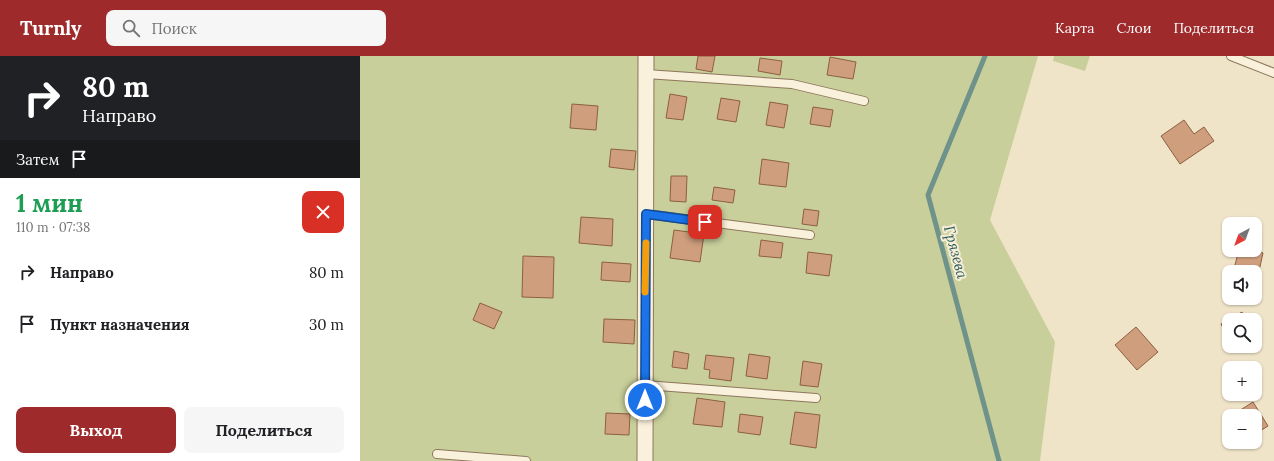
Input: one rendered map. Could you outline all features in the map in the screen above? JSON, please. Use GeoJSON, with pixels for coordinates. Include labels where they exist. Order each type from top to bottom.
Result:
{"type":"FeatureCollection","features":[{"type":"Feature","properties":{"kind":"street"},"geometry":{"type":"LineString","coordinates":[[645,461],[646,56]]}},
{"type":"Feature","properties":{"kind":"lane"},"geometry":{"type":"LineString","coordinates":[[1231,56],[1274,73]]}},
{"type":"Feature","properties":{"kind":"lane"},"geometry":{"type":"LineString","coordinates":[[646,74],[792,84],[864,100]]}},
{"type":"Feature","properties":{"kind":"lane"},"geometry":{"type":"LineString","coordinates":[[646,214],[810,235]]}},
{"type":"Feature","properties":{"kind":"lane"},"geometry":{"type":"LineString","coordinates":[[645,385],[816,398]]}},
{"type":"Feature","properties":{"kind":"lane"},"geometry":{"type":"LineString","coordinates":[[437,454],[526,461]]}},
{"type":"Feature","properties":{"kind":"green space"},"geometry":{"type":"Polygon","coordinates":[[[360,56],[1038,56],[990,220],[1055,342],[1040,461],[360,461],[360,56]]]}},
{"type":"Feature","properties":{"kind":"green space"},"geometry":{"type":"Polygon","coordinates":[[[1054,56],[1090,56],[1085,71],[1053,61],[1054,56]]]}},
{"type":"Feature","properties":{"kind":"building"},"geometry":{"type":"Polygon","coordinates":[[[698,56],[715,56],[712,72],[696,69],[698,56]]]}},
{"type":"Feature","properties":{"kind":"building"},"geometry":{"type":"Polygon","coordinates":[[[830,57],[856,62],[853,79],[827,75],[830,57]]]}},
{"type":"Feature","properties":{"kind":"building"},"geometry":{"type":"Polygon","coordinates":[[[760,58],[782,61],[780,75],[758,71],[760,58]]]}},
{"type":"Feature","properties":{"kind":"building"},"geometry":{"type":"Polygon","coordinates":[[[670,94],[687,97],[683,120],[666,118],[670,94]]]}},
{"type":"Feature","properties":{"kind":"building"},"geometry":{"type":"Polygon","coordinates":[[[721,98],[740,101],[736,122],[717,119],[721,98]]]}},
{"type":"Feature","properties":{"kind":"building"},"geometry":{"type":"Polygon","coordinates":[[[770,102],[788,105],[784,128],[766,125],[770,102]]]}},
{"type":"Feature","properties":{"kind":"building"},"geometry":{"type":"Polygon","coordinates":[[[572,104],[598,106],[596,130],[570,128],[572,104]]]}},
{"type":"Feature","properties":{"kind":"building"},"geometry":{"type":"Polygon","coordinates":[[[813,107],[833,110],[830,127],[810,124],[813,107]]]}},
{"type":"Feature","properties":{"kind":"building"},"geometry":{"type":"Polygon","coordinates":[[[1184,120],[1194,134],[1204,127],[1214,141],[1180,164],[1161,136],[1184,120]]]}},
{"type":"Feature","properties":{"kind":"building"},"geometry":{"type":"Polygon","coordinates":[[[611,149],[636,151],[634,170],[609,167],[611,149]]]}},
{"type":"Feature","properties":{"kind":"building"},"geometry":{"type":"Polygon","coordinates":[[[762,159],[789,163],[786,187],[759,184],[762,159]]]}},
{"type":"Feature","properties":{"kind":"building"},"geometry":{"type":"Polygon","coordinates":[[[671,176],[687,176],[686,202],[670,201],[671,176]]]}},
{"type":"Feature","properties":{"kind":"building"},"geometry":{"type":"Polygon","coordinates":[[[714,187],[735,190],[733,203],[712,200],[714,187]]]}},
{"type":"Feature","properties":{"kind":"building"},"geometry":{"type":"Polygon","coordinates":[[[804,209],[819,211],[817,226],[802,224],[804,209]]]}},
{"type":"Feature","properties":{"kind":"building"},"geometry":{"type":"Polygon","coordinates":[[[581,217],[613,219],[612,246],[579,243],[581,217]]]}},
{"type":"Feature","properties":{"kind":"building"},"geometry":{"type":"Polygon","coordinates":[[[674,230],[704,234],[700,262],[670,258],[674,230]]]}},
{"type":"Feature","properties":{"kind":"building"},"geometry":{"type":"Polygon","coordinates":[[[761,240],[783,243],[781,258],[759,256],[761,240]]]}},
{"type":"Feature","properties":{"kind":"building"},"geometry":{"type":"Polygon","coordinates":[[[808,252],[832,255],[829,276],[806,273],[808,252]]]}},
{"type":"Feature","properties":{"kind":"building"},"geometry":{"type":"Polygon","coordinates":[[[1263,253],[1260,265],[1235,265],[1237,257],[1262,257],[1263,253]]]}},
{"type":"Feature","properties":{"kind":"building"},"geometry":{"type":"Polygon","coordinates":[[[523,256],[554,257],[553,298],[522,297],[523,256]]]}},
{"type":"Feature","properties":{"kind":"building"},"geometry":{"type":"Polygon","coordinates":[[[602,262],[631,264],[630,282],[601,280],[602,262]]]}},
{"type":"Feature","properties":{"kind":"building"},"geometry":{"type":"Polygon","coordinates":[[[480,303],[502,312],[494,329],[473,320],[480,303]]]}},
{"type":"Feature","properties":{"kind":"building"},"geometry":{"type":"Polygon","coordinates":[[[604,319],[635,320],[634,344],[603,342],[604,319]]]}},
{"type":"Feature","properties":{"kind":"building"},"geometry":{"type":"Polygon","coordinates":[[[1136,327],[1158,352],[1137,370],[1115,345],[1136,327]]]}},
{"type":"Feature","properties":{"kind":"building"},"geometry":{"type":"Polygon","coordinates":[[[674,351],[689,354],[687,369],[672,367],[674,351]]]}},
{"type":"Feature","properties":{"kind":"building"},"geometry":{"type":"Polygon","coordinates":[[[749,354],[770,357],[767,379],[746,376],[749,354]]]}},
{"type":"Feature","properties":{"kind":"building"},"geometry":{"type":"Polygon","coordinates":[[[706,355],[734,358],[731,381],[709,378],[710,370],[704,369],[706,355]]]}},
{"type":"Feature","properties":{"kind":"building"},"geometry":{"type":"Polygon","coordinates":[[[803,361],[822,364],[818,387],[800,385],[803,361]]]}},
{"type":"Feature","properties":{"kind":"building"},"geometry":{"type":"Polygon","coordinates":[[[697,398],[725,402],[722,427],[693,424],[697,398]]]}},
{"type":"Feature","properties":{"kind":"building"},"geometry":{"type":"Polygon","coordinates":[[[1253,402],[1257,409],[1242,409],[1253,402]]]}},
{"type":"Feature","properties":{"kind":"building"},"geometry":{"type":"Polygon","coordinates":[[[795,412],[820,415],[816,448],[790,444],[795,412]]]}},
{"type":"Feature","properties":{"kind":"building"},"geometry":{"type":"Polygon","coordinates":[[[606,413],[630,414],[629,435],[605,434],[606,413]]]}},
{"type":"Feature","properties":{"kind":"building"},"geometry":{"type":"Polygon","coordinates":[[[740,414],[763,417],[760,435],[738,432],[740,414]]]}},
{"type":"Feature","properties":{"kind":"building"},"geometry":{"type":"Polygon","coordinates":[[[1262,416],[1268,426],[1262,430],[1262,416]]]}},
{"type":"Feature","properties":{"kind":"waterway","name":"Грязева"},"geometry":{"type":"LineString","coordinates":[[985,56],[928,195],[999,461]]}},
{"type":"Feature","properties":{"kind":"slow traffic"},"geometry":{"type":"LineString","coordinates":[[645,292],[646,243]]}},
{"type":"Feature","properties":{"kind":"route"},"geometry":{"type":"LineString","coordinates":[[645,400],[646,214],[705,222]]}}]}
